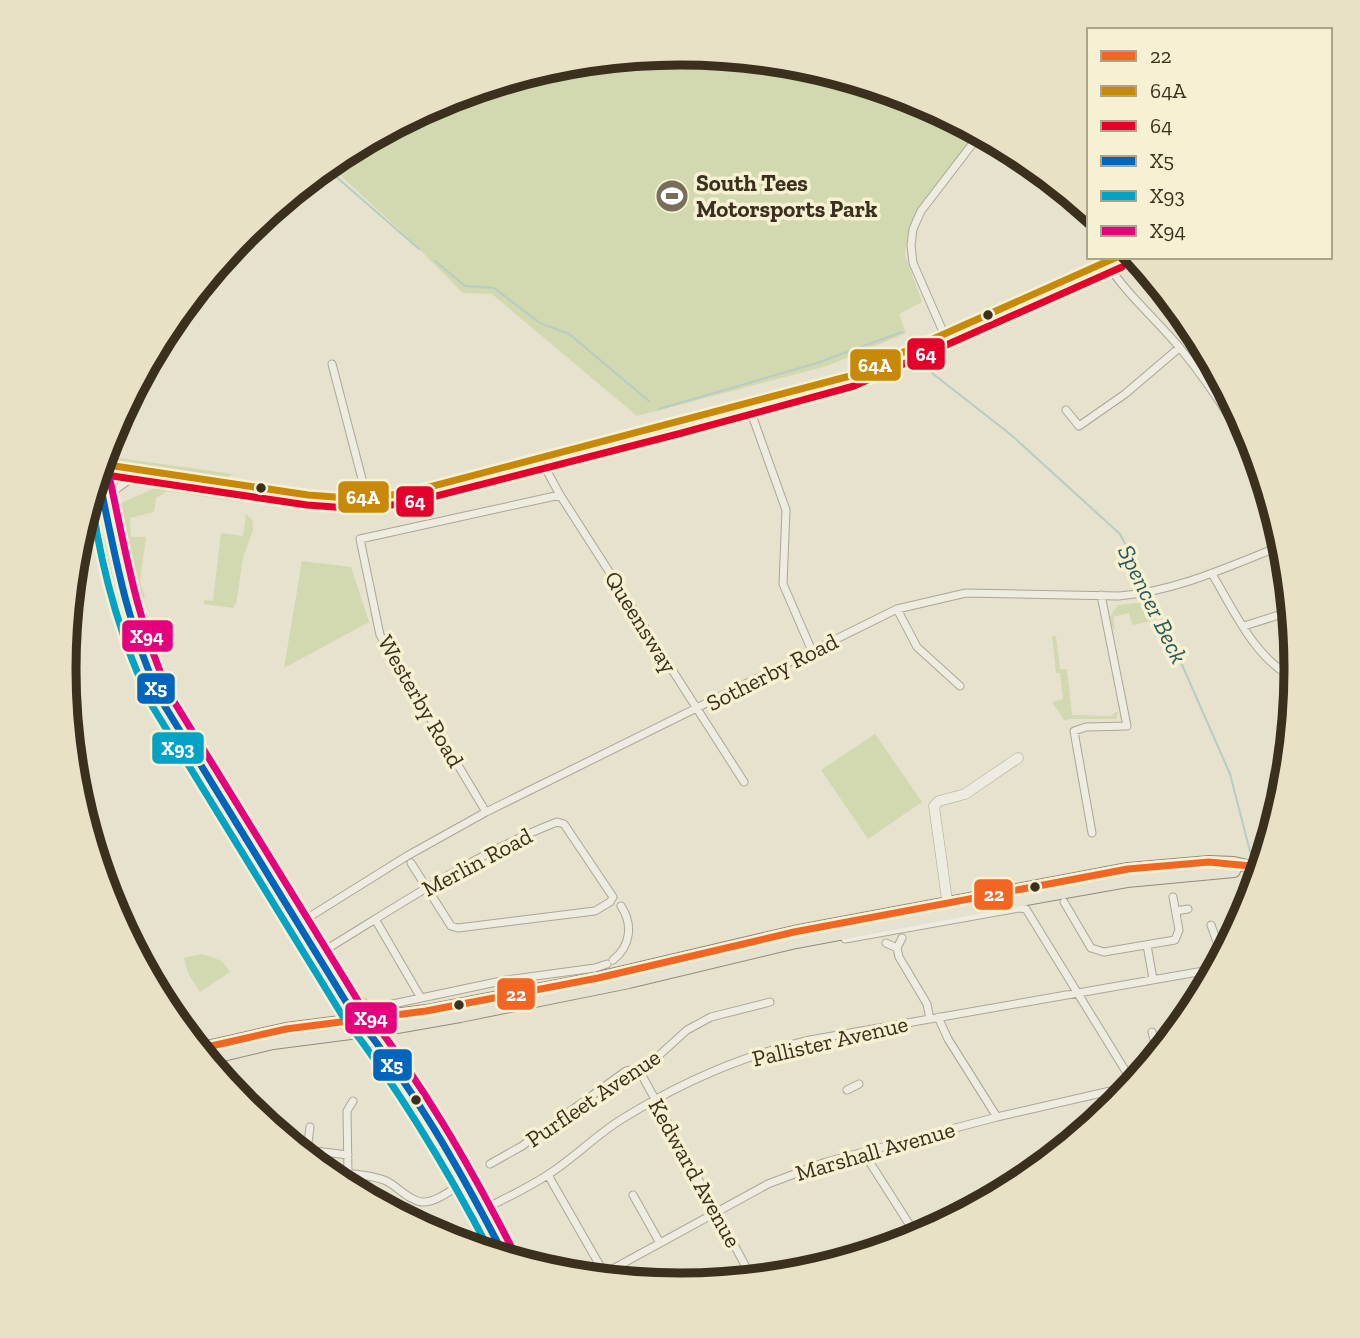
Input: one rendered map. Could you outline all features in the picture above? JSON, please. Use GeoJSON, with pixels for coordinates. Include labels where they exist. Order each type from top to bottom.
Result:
{"type":"FeatureCollection","features":[{"type":"Feature","properties":{"kind":"main road"},"geometry":{"type":"LineString","coordinates":[[102,495],[137,641],[157,692],[299,924],[322,952],[359,1019],[466,1181],[499,1245]]}},
{"type":"Feature","properties":{"kind":"main road"},"geometry":{"type":"LineString","coordinates":[[99,502],[103,508]]}},
{"type":"Feature","properties":{"kind":"main road"},"geometry":{"type":"LineString","coordinates":[[949,909],[1128,870],[1171,865],[1234,863],[1251,865]]}},
{"type":"Feature","properties":{"kind":"main road"},"geometry":{"type":"LineString","coordinates":[[217,1056],[273,1043],[460,1016],[794,932],[1127,881],[1235,871],[1250,867]]}},
{"type":"Feature","properties":{"kind":"main road"},"geometry":{"type":"LineString","coordinates":[[209,1047],[286,1029],[426,1011],[627,972]]}},
{"type":"Feature","properties":{"kind":"street"},"geometry":{"type":"LineString","coordinates":[[944,334],[913,263],[913,229],[921,211],[974,142]]}},
{"type":"Feature","properties":{"kind":"street"},"geometry":{"type":"LineString","coordinates":[[111,466],[308,495],[367,498],[424,489],[850,376],[1113,259]]}},
{"type":"Feature","properties":{"kind":"street"},"geometry":{"type":"LineString","coordinates":[[1106,262],[1115,277],[1179,348],[1224,406]]}},
{"type":"Feature","properties":{"kind":"street"},"geometry":{"type":"LineString","coordinates":[[1066,410],[1079,426],[1125,394],[1179,348]]}},
{"type":"Feature","properties":{"kind":"street"},"geometry":{"type":"LineString","coordinates":[[332,363],[367,498]]}},
{"type":"Feature","properties":{"kind":"street"},"geometry":{"type":"LineString","coordinates":[[748,404],[786,510],[783,584],[812,651]]}},
{"type":"Feature","properties":{"kind":"street","name":"Queensway"},"geometry":{"type":"LineString","coordinates":[[541,460],[744,782]]}},
{"type":"Feature","properties":{"kind":"street"},"geometry":{"type":"LineString","coordinates":[[103,508],[115,490],[141,471]]}},
{"type":"Feature","properties":{"kind":"street","name":"Westerby Road"},"geometry":{"type":"LineString","coordinates":[[486,812],[380,635],[360,539],[561,495]]}},
{"type":"Feature","properties":{"kind":"street","name":"Sotherby Road"},"geometry":{"type":"LineString","coordinates":[[299,924],[407,856],[486,812],[897,610],[966,593],[1101,595],[1156,591],[1212,574],[1273,549]]}},
{"type":"Feature","properties":{"kind":"street"},"geometry":{"type":"LineString","coordinates":[[1212,574],[1256,647],[1269,663],[1284,672]]}},
{"type":"Feature","properties":{"kind":"street"},"geometry":{"type":"LineString","coordinates":[[1092,833],[1074,731],[1086,727],[1127,726],[1101,595]]}},
{"type":"Feature","properties":{"kind":"street"},"geometry":{"type":"LineString","coordinates":[[897,610],[917,648],[960,686]]}},
{"type":"Feature","properties":{"kind":"street"},"geometry":{"type":"LineString","coordinates":[[1244,626],[1281,614]]}},
{"type":"Feature","properties":{"kind":"street"},"geometry":{"type":"LineString","coordinates":[[949,909],[934,806],[939,801],[965,794],[1018,758]]}},
{"type":"Feature","properties":{"kind":"street","name":"Merlin Road"},"geometry":{"type":"LineString","coordinates":[[322,952],[427,888],[552,823],[561,822],[613,897],[610,902],[595,911],[458,928],[451,926],[427,888]]}},
{"type":"Feature","properties":{"kind":"street"},"geometry":{"type":"LineString","coordinates":[[411,863],[427,888]]}},
{"type":"Feature","properties":{"kind":"street"},"geometry":{"type":"LineString","coordinates":[[1064,902],[1091,948],[1096,951],[1175,940],[1179,930],[1173,898]]}},
{"type":"Feature","properties":{"kind":"street"},"geometry":{"type":"LineString","coordinates":[[621,906],[629,923],[624,948],[627,972]]}},
{"type":"Feature","properties":{"kind":"street"},"geometry":{"type":"LineString","coordinates":[[782,951],[1019,908],[1026,909],[1127,1074]]}},
{"type":"Feature","properties":{"kind":"street"},"geometry":{"type":"LineString","coordinates":[[1070,914],[1080,909]]}},
{"type":"Feature","properties":{"kind":"street"},"geometry":{"type":"LineString","coordinates":[[1176,911],[1188,909]]}},
{"type":"Feature","properties":{"kind":"street"},"geometry":{"type":"LineString","coordinates":[[375,919],[421,999]]}},
{"type":"Feature","properties":{"kind":"street"},"geometry":{"type":"LineString","coordinates":[[1211,925],[1218,944]]}},
{"type":"Feature","properties":{"kind":"street"},"geometry":{"type":"LineString","coordinates":[[902,938],[897,948],[899,957],[934,1018],[997,1116]]}},
{"type":"Feature","properties":{"kind":"street"},"geometry":{"type":"LineString","coordinates":[[886,943],[897,948]]}},
{"type":"Feature","properties":{"kind":"street"},"geometry":{"type":"LineString","coordinates":[[1147,945],[1153,979]]}},
{"type":"Feature","properties":{"kind":"street"},"geometry":{"type":"LineString","coordinates":[[322,952],[360,1001],[374,1008],[506,980],[595,968],[610,962],[624,948]]}},
{"type":"Feature","properties":{"kind":"street","name":"Pallister Avenue"},"geometry":{"type":"LineString","coordinates":[[482,1210],[548,1175],[619,1121],[655,1100],[701,1076],[773,1050],[934,1018],[1203,971]]}},
{"type":"Feature","properties":{"kind":"street","name":"Purfleet Avenue"},"geometry":{"type":"LineString","coordinates":[[490,1164],[626,1072],[645,1068],[687,1030],[711,1017],[771,1002]]}},
{"type":"Feature","properties":{"kind":"street"},"geometry":{"type":"LineString","coordinates":[[1152,1032],[1154,1043]]}},
{"type":"Feature","properties":{"kind":"street","name":"Kedward Avenue"},"geometry":{"type":"LineString","coordinates":[[638,1068],[745,1269]]}},
{"type":"Feature","properties":{"kind":"street"},"geometry":{"type":"LineString","coordinates":[[847,1090],[859,1084]]}},
{"type":"Feature","properties":{"kind":"street","name":"Marshall Avenue"},"geometry":{"type":"LineString","coordinates":[[614,1269],[768,1184],[826,1161],[997,1116],[1112,1090]]}},
{"type":"Feature","properties":{"kind":"street"},"geometry":{"type":"LineString","coordinates":[[348,1173],[347,1111],[353,1101]]}},
{"type":"Feature","properties":{"kind":"street"},"geometry":{"type":"LineString","coordinates":[[308,1144],[310,1127]]}},
{"type":"Feature","properties":{"kind":"street"},"geometry":{"type":"LineString","coordinates":[[505,1142],[511,1152]]}},
{"type":"Feature","properties":{"kind":"street"},"geometry":{"type":"LineString","coordinates":[[316,1151],[348,1155]]}},
{"type":"Feature","properties":{"kind":"street"},"geometry":{"type":"LineString","coordinates":[[867,1158],[911,1227]]}},
{"type":"Feature","properties":{"kind":"street"},"geometry":{"type":"LineString","coordinates":[[349,1174],[379,1178],[423,1202],[437,1198],[466,1181]]}},
{"type":"Feature","properties":{"kind":"street"},"geometry":{"type":"LineString","coordinates":[[548,1175],[598,1268]]}},
{"type":"Feature","properties":{"kind":"street"},"geometry":{"type":"LineString","coordinates":[[634,1195],[660,1243]]}},
{"type":"Feature","properties":{"kind":"green space","name":"South Tees Motorsports Park"},"geometry":{"type":"Polygon","coordinates":[[[680,65],[720,66],[798,76],[874,97],[911,111],[971,140],[908,233],[905,255],[922,302],[899,314],[906,333],[827,366],[637,416],[492,294],[463,293],[337,172],[378,146],[449,111],[524,85],[562,76],[640,66],[680,65]]]}},
{"type":"Feature","properties":{"kind":"green space"},"geometry":{"type":"Polygon","coordinates":[[[115,457],[233,474],[227,478],[114,460],[115,457]]]}},
{"type":"Feature","properties":{"kind":"green space"},"geometry":{"type":"Polygon","coordinates":[[[155,488],[234,497],[234,501],[167,491],[156,498],[154,512],[130,518],[131,537],[146,537],[140,581],[145,598],[134,602],[112,511],[119,504],[155,488]]]}},
{"type":"Feature","properties":{"kind":"green space"},"geometry":{"type":"Polygon","coordinates":[[[246,514],[252,519],[253,530],[243,557],[236,605],[235,603],[234,608],[204,604],[204,600],[213,601],[221,533],[243,536],[246,514]]]}},
{"type":"Feature","properties":{"kind":"green space"},"geometry":{"type":"Polygon","coordinates":[[[302,561],[351,567],[369,622],[284,668],[302,561]]]}},
{"type":"Feature","properties":{"kind":"green space"},"geometry":{"type":"Polygon","coordinates":[[[1149,602],[1155,620],[1132,625],[1129,613],[1113,617],[1113,629],[1110,617],[1118,605],[1149,602]]]}},
{"type":"Feature","properties":{"kind":"green space"},"geometry":{"type":"Polygon","coordinates":[[[1052,636],[1056,636],[1060,669],[1067,669],[1072,715],[1111,716],[1118,711],[1116,719],[1065,721],[1052,702],[1063,699],[1060,673],[1056,673],[1052,636]]]}},
{"type":"Feature","properties":{"kind":"green space"},"geometry":{"type":"Polygon","coordinates":[[[875,734],[922,802],[868,839],[821,770],[875,734]]]}},
{"type":"Feature","properties":{"kind":"green space"},"geometry":{"type":"Polygon","coordinates":[[[202,954],[222,961],[230,972],[200,992],[188,973],[184,958],[202,954]]]}},
{"type":"Feature","properties":{"kind":"waterway"},"geometry":{"type":"LineString","coordinates":[[334,174],[419,249]]}},
{"type":"Feature","properties":{"kind":"waterway"},"geometry":{"type":"LineString","coordinates":[[435,261],[465,286],[494,288],[540,323],[569,334],[649,401]]}},
{"type":"Feature","properties":{"kind":"waterway","name":"Spencer Beck"},"geometry":{"type":"LineString","coordinates":[[659,409],[817,363],[902,332]]}},
{"type":"Feature","properties":{"kind":"waterway","name":"Spencer Beck"},"geometry":{"type":"LineString","coordinates":[[928,362],[932,373],[1010,434],[1120,534],[1149,589]]}},
{"type":"Feature","properties":{"kind":"waterway","name":"Spencer Beck"},"geometry":{"type":"LineString","coordinates":[[1151,594],[1230,774],[1252,859]]}},
{"type":"Feature","properties":{"kind":"transit line","name":"64A"},"geometry":{"type":"LineString","coordinates":[[112,466],[308,495],[348,498],[403,494],[850,376],[1113,259]]}},
{"type":"Feature","properties":{"kind":"transit line","name":"64"},"geometry":{"type":"LineString","coordinates":[[108,475],[307,505],[348,508],[405,504],[854,386],[1122,267]]}},
{"type":"Feature","properties":{"kind":"transit line","name":"X94"},"geometry":{"type":"LineString","coordinates":[[109,474],[140,613],[170,695],[360,1004],[424,1093],[513,1249]]}},
{"type":"Feature","properties":{"kind":"transit line","name":"X5"},"geometry":{"type":"LineString","coordinates":[[102,494],[130,617],[161,700],[351,1010],[415,1098],[499,1245]]}},
{"type":"Feature","properties":{"kind":"transit line","name":"X93"},"geometry":{"type":"LineString","coordinates":[[95,519],[114,603],[130,655],[151,704],[342,1015],[422,1131],[484,1240]]}},
{"type":"Feature","properties":{"kind":"transit line","name":"22"},"geometry":{"type":"LineString","coordinates":[[209,1047],[286,1029],[426,1011],[598,978],[794,932],[1128,869],[1209,862],[1251,866]]}},
{"type":"Feature","properties":{"kind":"place","name":"South Tees Motorsports Park"},"geometry":{"type":"Point","coordinates":[672,196]}}]}
